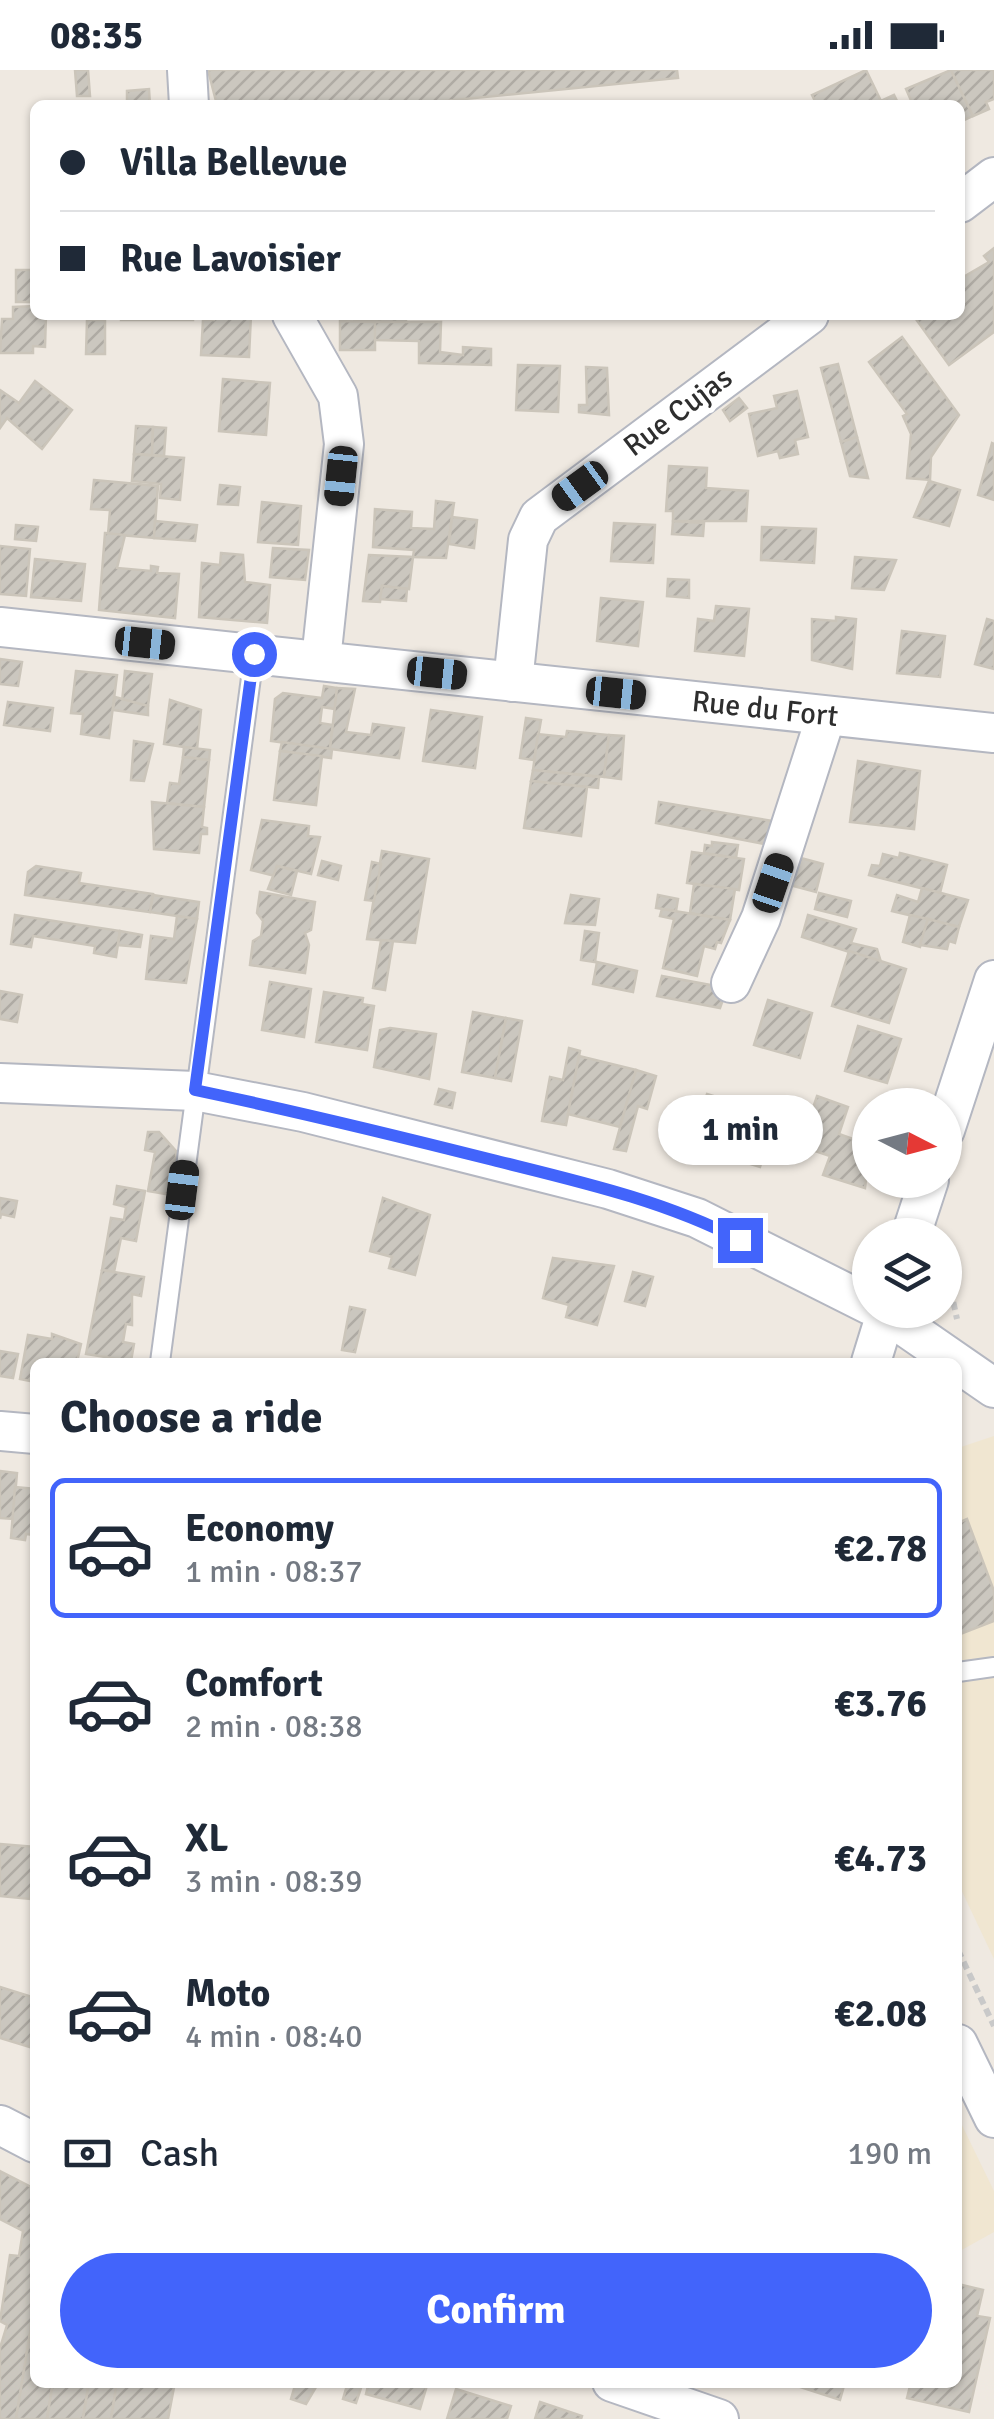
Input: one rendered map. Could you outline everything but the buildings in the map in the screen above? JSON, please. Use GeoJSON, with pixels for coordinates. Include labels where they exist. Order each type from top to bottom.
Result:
{"type":"FeatureCollection","features":[{"type":"Feature","properties":{"kind":"street"},"geometry":{"type":"LineString","coordinates":[[186,70],[189,100]]}},
{"type":"Feature","properties":{"kind":"street"},"geometry":{"type":"LineString","coordinates":[[965,199],[994,177]]}},
{"type":"Feature","properties":{"kind":"street"},"geometry":{"type":"LineString","coordinates":[[295,320],[338,396],[344,444],[321,660]]}},
{"type":"Feature","properties":{"kind":"street","name":"Rue Cujas"},"geometry":{"type":"LineString","coordinates":[[512,682],[528,540],[539,516],[802,320]]}},
{"type":"Feature","properties":{"kind":"street","name":"Rue du Fort"},"geometry":{"type":"LineString","coordinates":[[0,627],[994,733]]}},
{"type":"Feature","properties":{"kind":"street"},"geometry":{"type":"LineString","coordinates":[[731,983],[761,918],[826,716]]}},
{"type":"Feature","properties":{"kind":"street"},"geometry":{"type":"LineString","coordinates":[[959,1088],[994,980]]}},
{"type":"Feature","properties":{"kind":"street"},"geometry":{"type":"LineString","coordinates":[[0,1083],[195,1090],[303,1112],[608,1189],[697,1218],[852,1295]]}},
{"type":"Feature","properties":{"kind":"street"},"geometry":{"type":"LineString","coordinates":[[872,1358],[877,1328]]}},
{"type":"Feature","properties":{"kind":"street"},"geometry":{"type":"LineString","coordinates":[[909,1328],[951,1357]]}},
{"type":"Feature","properties":{"kind":"street"},"geometry":{"type":"LineString","coordinates":[[962,1365],[994,1388]]}},
{"type":"Feature","properties":{"kind":"street"},"geometry":{"type":"LineString","coordinates":[[0,1431],[30,1434]]}},
{"type":"Feature","properties":{"kind":"street"},"geometry":{"type":"LineString","coordinates":[[962,2052],[994,2118]]}},
{"type":"Feature","properties":{"kind":"street"},"geometry":{"type":"LineString","coordinates":[[0,2125],[30,2140]]}},
{"type":"Feature","properties":{"kind":"street"},"geometry":{"type":"LineString","coordinates":[[630,2388],[720,2419]]}},
{"type":"Feature","properties":{"kind":"lane"},"geometry":{"type":"LineString","coordinates":[[161,1358],[254,654]]}},
{"type":"Feature","properties":{"kind":"lane"},"geometry":{"type":"LineString","coordinates":[[962,1671],[994,1667]]}},
{"type":"Feature","properties":{"kind":"path"},"geometry":{"type":"LineString","coordinates":[[951,1357],[959,1328]]}},
{"type":"Feature","properties":{"kind":"path"},"geometry":{"type":"LineString","coordinates":[[962,1958],[994,2026]]}},
{"type":"Feature","properties":{"kind":"shaded area"},"geometry":{"type":"Polygon","coordinates":[[[994,1436],[994,1959],[962,1891],[962,1447],[994,1436]]]}},
{"type":"Feature","properties":{"kind":"shaded area"},"geometry":{"type":"Polygon","coordinates":[[[962,2125],[994,2191],[994,2232],[962,2250],[962,2125]]]}},
{"type":"Feature","properties":{"kind":"route"},"geometry":{"type":"LineString","coordinates":[[254,654],[195,1090],[303,1112],[608,1189],[697,1218],[740,1240]]}}]}
